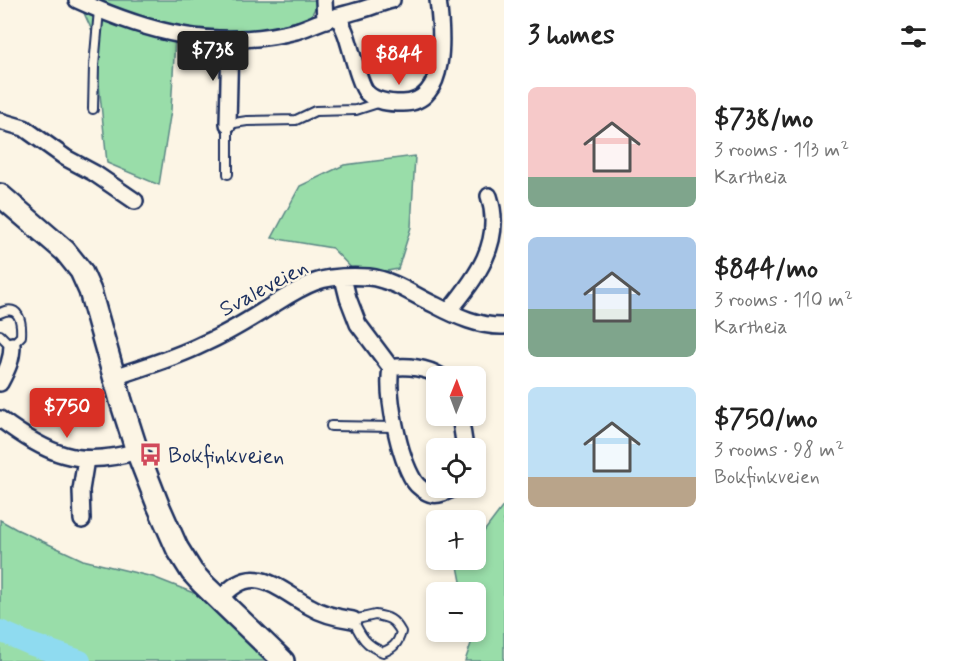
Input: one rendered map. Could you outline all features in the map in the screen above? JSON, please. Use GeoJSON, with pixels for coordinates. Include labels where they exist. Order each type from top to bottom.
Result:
{"type":"FeatureCollection","features":[{"type":"Feature","properties":{"kind":"street"},"geometry":{"type":"LineString","coordinates":[[77,0],[152,29],[195,38],[230,40],[252,39],[296,31],[392,0]]}},
{"type":"Feature","properties":{"kind":"street"},"geometry":{"type":"LineString","coordinates":[[324,0],[332,18],[346,35],[367,93],[382,102],[406,103],[420,99],[431,89],[437,75],[440,63],[438,0]]}},
{"type":"Feature","properties":{"kind":"street"},"geometry":{"type":"LineString","coordinates":[[228,124],[230,40]]}},
{"type":"Feature","properties":{"kind":"street"},"geometry":{"type":"LineString","coordinates":[[0,121],[24,128],[66,158],[94,173],[135,201]]}},
{"type":"Feature","properties":{"kind":"street"},"geometry":{"type":"LineString","coordinates":[[0,195],[56,242],[81,271],[94,303],[137,451],[181,555],[192,572],[283,661]]}},
{"type":"Feature","properties":{"kind":"street"},"geometry":{"type":"LineString","coordinates":[[449,311],[487,268],[501,245],[502,223],[498,210],[489,196]]}},
{"type":"Feature","properties":{"kind":"street","name":"Svaleveien"},"geometry":{"type":"LineString","coordinates":[[114,377],[152,365],[204,344],[292,293],[329,279],[369,277],[383,279],[436,306],[485,325],[504,326]]}},
{"type":"Feature","properties":{"kind":"street"},"geometry":{"type":"LineString","coordinates":[[343,278],[358,324],[391,368],[396,427],[404,460],[418,487],[426,491]]}},
{"type":"Feature","properties":{"kind":"street"},"geometry":{"type":"LineString","coordinates":[[0,383],[12,357],[12,345]]}},
{"type":"Feature","properties":{"kind":"street"},"geometry":{"type":"LineString","coordinates":[[391,368],[404,366],[426,371]]}},
{"type":"Feature","properties":{"kind":"street"},"geometry":{"type":"LineString","coordinates":[[0,419],[42,446],[71,458],[100,459],[137,451]]}},
{"type":"Feature","properties":{"kind":"street"},"geometry":{"type":"LineString","coordinates":[[82,520],[81,490],[86,459]]}},
{"type":"Feature","properties":{"kind":"street"},"geometry":{"type":"LineString","coordinates":[[220,600],[240,583],[250,579],[266,581],[309,607],[338,618],[353,620]]}},
{"type":"Feature","properties":{"kind":"lane"},"geometry":{"type":"LineString","coordinates":[[93,109],[99,10]]}},
{"type":"Feature","properties":{"kind":"lane"},"geometry":{"type":"LineString","coordinates":[[228,174],[228,124],[247,121],[296,120],[315,111],[356,110],[382,102]]}},
{"type":"Feature","properties":{"kind":"lane"},"geometry":{"type":"LineString","coordinates":[[0,313],[10,310],[15,312],[20,318],[21,336],[12,345],[0,335]]}},
{"type":"Feature","properties":{"kind":"lane"},"geometry":{"type":"LineString","coordinates":[[331,426],[396,427]]}},
{"type":"Feature","properties":{"kind":"lane"},"geometry":{"type":"LineString","coordinates":[[375,615],[386,616],[396,623],[400,632],[399,640],[395,646],[382,652],[362,639],[353,620],[375,615]]}},
{"type":"Feature","properties":{"kind":"green space"},"geometry":{"type":"Polygon","coordinates":[[[78,0],[319,0],[310,18],[248,33],[175,39],[171,110],[159,185],[107,163],[94,35],[78,0]]]}},
{"type":"Feature","properties":{"kind":"green space"},"geometry":{"type":"Polygon","coordinates":[[[415,156],[411,227],[398,269],[359,276],[332,248],[272,238],[300,186],[344,165],[415,156]]]}},
{"type":"Feature","properties":{"kind":"green space"},"geometry":{"type":"Polygon","coordinates":[[[504,505],[504,661],[465,661],[472,642],[486,642],[486,582],[461,582],[459,570],[486,570],[486,529],[504,505]]]}},
{"type":"Feature","properties":{"kind":"green space"},"geometry":{"type":"Polygon","coordinates":[[[0,520],[83,560],[153,577],[219,603],[294,661],[0,661],[0,520]]]}},
{"type":"Feature","properties":{"kind":"waterway"},"geometry":{"type":"LineString","coordinates":[[0,631],[80,661]]}},
{"type":"Feature","properties":{"kind":"place","name":"Bokfinkveien"},"geometry":{"type":"Point","coordinates":[150,455]}}]}
